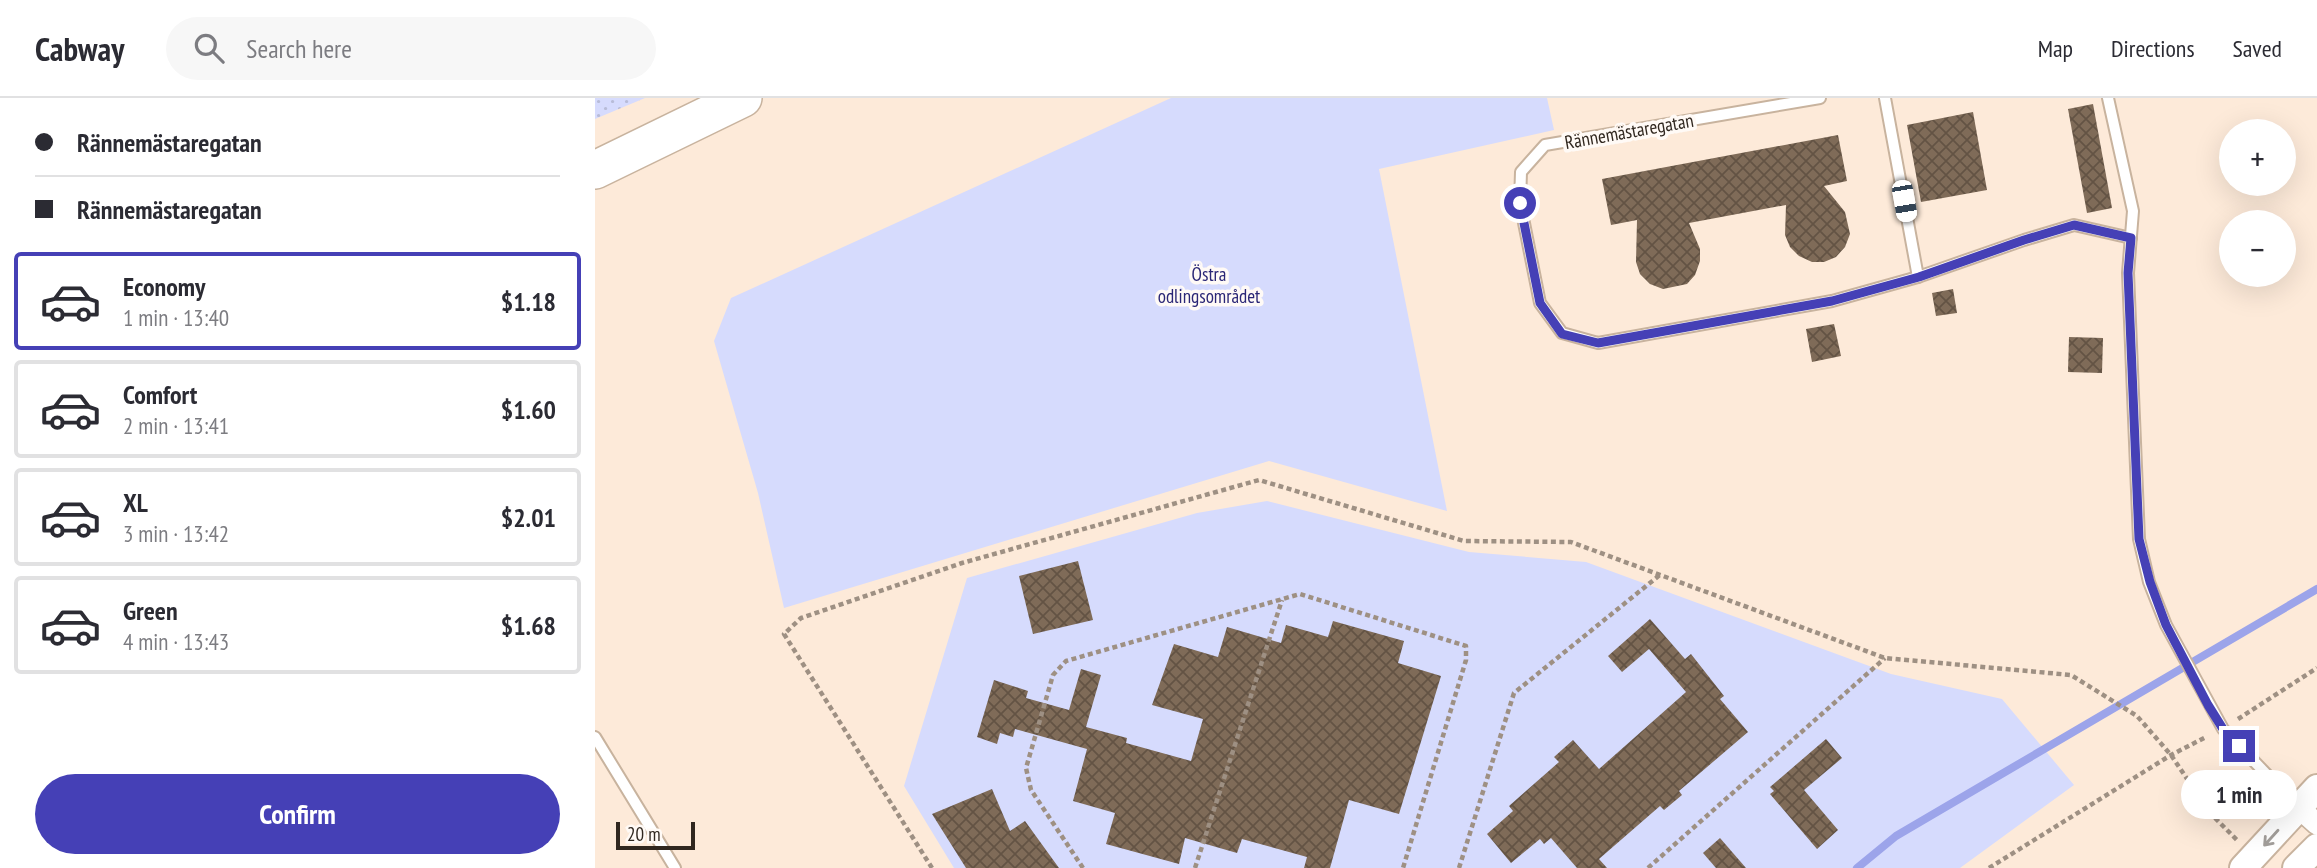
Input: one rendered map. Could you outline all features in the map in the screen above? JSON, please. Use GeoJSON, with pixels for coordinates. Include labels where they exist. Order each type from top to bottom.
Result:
{"type":"FeatureCollection","features":[{"type":"Feature","properties":{"kind":"highway"},"geometry":{"type":"LineString","coordinates":[[595,143],[701,98]]}},
{"type":"Feature","properties":{"kind":"highway"},"geometry":{"type":"LineString","coordinates":[[595,170],[743,98]]}},
{"type":"Feature","properties":{"kind":"street"},"geometry":{"type":"LineString","coordinates":[[2248,863],[2307,816],[2317,788]]}},
{"type":"Feature","properties":{"kind":"street"},"geometry":{"type":"LineString","coordinates":[[2295,868],[2317,847]]}},
{"type":"Feature","properties":{"kind":"lane","name":"Rännemästaregatan"},"geometry":{"type":"LineString","coordinates":[[1820,98],[1545,145],[1521,172],[1520,203],[1540,303],[1562,334],[1598,343],[1832,301],[1919,277],[2074,225],[2131,238]]}},
{"type":"Feature","properties":{"kind":"lane"},"geometry":{"type":"LineString","coordinates":[[1885,98],[1919,277]]}},
{"type":"Feature","properties":{"kind":"lane"},"geometry":{"type":"LineString","coordinates":[[2108,98],[2133,211],[2128,273],[2139,539],[2150,582],[2166,625],[2223,729],[2307,816]]}},
{"type":"Feature","properties":{"kind":"lane"},"geometry":{"type":"LineString","coordinates":[[595,737],[675,868]]}},
{"type":"Feature","properties":{"kind":"path"},"geometry":{"type":"LineString","coordinates":[[932,868],[783,634],[801,618],[962,563],[1259,481],[1464,541],[1571,542],[1885,658],[2071,675],[2137,716],[2171,755],[2248,863]]}},
{"type":"Feature","properties":{"kind":"path"},"geometry":{"type":"LineString","coordinates":[[1459,868],[1514,693],[1661,574]]}},
{"type":"Feature","properties":{"kind":"path"},"geometry":{"type":"LineString","coordinates":[[1083,868],[1031,790],[1026,768],[1053,675],[1066,661],[1300,594],[1466,646],[1466,660],[1403,868]]}},
{"type":"Feature","properties":{"kind":"path"},"geometry":{"type":"LineString","coordinates":[[1195,868],[1282,600]]}},
{"type":"Feature","properties":{"kind":"path"},"geometry":{"type":"LineString","coordinates":[[1648,868],[1885,658]]}},
{"type":"Feature","properties":{"kind":"path"},"geometry":{"type":"LineString","coordinates":[[1989,868],[2171,755],[2223,729],[2317,668]]}},
{"type":"Feature","properties":{"kind":"green space"},"geometry":{"type":"Polygon","coordinates":[[[595,98],[645,98],[595,119],[595,98]]]}},
{"type":"Feature","properties":{"kind":"green space","name":"Östra odlingsområdet"},"geometry":{"type":"Polygon","coordinates":[[[1171,98],[1547,98],[1554,130],[1379,169],[1447,511],[1269,461],[784,608],[758,493],[714,341],[731,298],[1171,98]]]}},
{"type":"Feature","properties":{"kind":"green space"},"geometry":{"type":"Polygon","coordinates":[[[1267,501],[1469,552],[1586,562],[1891,674],[2002,699],[2074,785],[1960,868],[954,868],[904,786],[967,578],[1197,513],[1267,501]]]}},
{"type":"Feature","properties":{"kind":"building"},"geometry":{"type":"Polygon","coordinates":[[[2093,104],[2112,208],[2087,213],[2068,109],[2093,104]]]}},
{"type":"Feature","properties":{"kind":"building"},"geometry":{"type":"Polygon","coordinates":[[[1973,112],[1987,190],[1921,202],[1907,125],[1973,112]]]}},
{"type":"Feature","properties":{"kind":"building"},"geometry":{"type":"Polygon","coordinates":[[[1838,135],[1847,181],[1824,186],[1845,212],[1850,234],[1845,247],[1836,257],[1824,262],[1812,262],[1799,256],[1790,247],[1785,235],[1786,205],[1689,223],[1700,249],[1700,261],[1695,275],[1687,284],[1663,289],[1650,284],[1640,274],[1636,262],[1637,220],[1611,225],[1602,179],[1838,135]]]}},
{"type":"Feature","properties":{"kind":"building"},"geometry":{"type":"Polygon","coordinates":[[[1953,289],[1957,313],[1936,316],[1932,293],[1953,289]]]}},
{"type":"Feature","properties":{"kind":"building"},"geometry":{"type":"Polygon","coordinates":[[[1834,324],[1841,356],[1812,362],[1806,329],[1834,324]]]}},
{"type":"Feature","properties":{"kind":"building"},"geometry":{"type":"Polygon","coordinates":[[[2069,337],[2103,338],[2102,373],[2068,372],[2069,337]]]}},
{"type":"Feature","properties":{"kind":"building"},"geometry":{"type":"Polygon","coordinates":[[[1078,561],[1093,620],[1033,634],[1019,576],[1078,561]]]}},
{"type":"Feature","properties":{"kind":"building"},"geometry":{"type":"Polygon","coordinates":[[[1650,619],[1685,659],[1691,654],[1724,696],[1720,699],[1748,732],[1679,791],[1682,795],[1664,810],[1660,806],[1599,859],[1607,868],[1577,868],[1551,838],[1544,844],[1540,839],[1511,863],[1487,834],[1513,811],[1509,806],[1559,762],[1554,757],[1573,740],[1599,769],[1686,692],[1649,649],[1622,672],[1608,656],[1650,619]]]}},
{"type":"Feature","properties":{"kind":"building"},"geometry":{"type":"Polygon","coordinates":[[[1333,621],[1404,641],[1398,663],[1441,676],[1399,814],[1349,800],[1330,868],[1304,868],[1307,857],[1242,839],[1237,853],[1185,838],[1179,864],[1106,844],[1115,813],[1073,801],[1087,749],[1015,729],[1013,737],[1000,733],[997,744],[977,737],[994,680],[1028,691],[1026,698],[1069,710],[1081,669],[1101,675],[1086,727],[1127,738],[1126,743],[1191,761],[1203,719],[1152,705],[1174,644],[1218,657],[1227,627],[1281,643],[1286,625],[1328,637],[1333,621]]]}},
{"type":"Feature","properties":{"kind":"building"},"geometry":{"type":"Polygon","coordinates":[[[1826,739],[1842,758],[1804,790],[1838,830],[1817,849],[1770,794],[1774,791],[1770,787],[1826,739]]]}},
{"type":"Feature","properties":{"kind":"building"},"geometry":{"type":"Polygon","coordinates":[[[992,789],[1010,831],[1025,821],[1059,868],[966,868],[932,814],[992,789]]]}},
{"type":"Feature","properties":{"kind":"building"},"geometry":{"type":"Polygon","coordinates":[[[1720,838],[1746,868],[1716,868],[1703,853],[1720,838]]]}},
{"type":"Feature","properties":{"kind":"waterway"},"geometry":{"type":"LineString","coordinates":[[1857,868],[1896,836],[2317,589]]}},
{"type":"Feature","properties":{"kind":"route"},"geometry":{"type":"LineString","coordinates":[[1520,203],[1540,303],[1562,334],[1598,343],[1832,301],[1919,277],[2074,225],[2131,238],[2128,273],[2139,539],[2150,582],[2166,625],[2208,705],[2223,729],[2239,746]]}}]}
